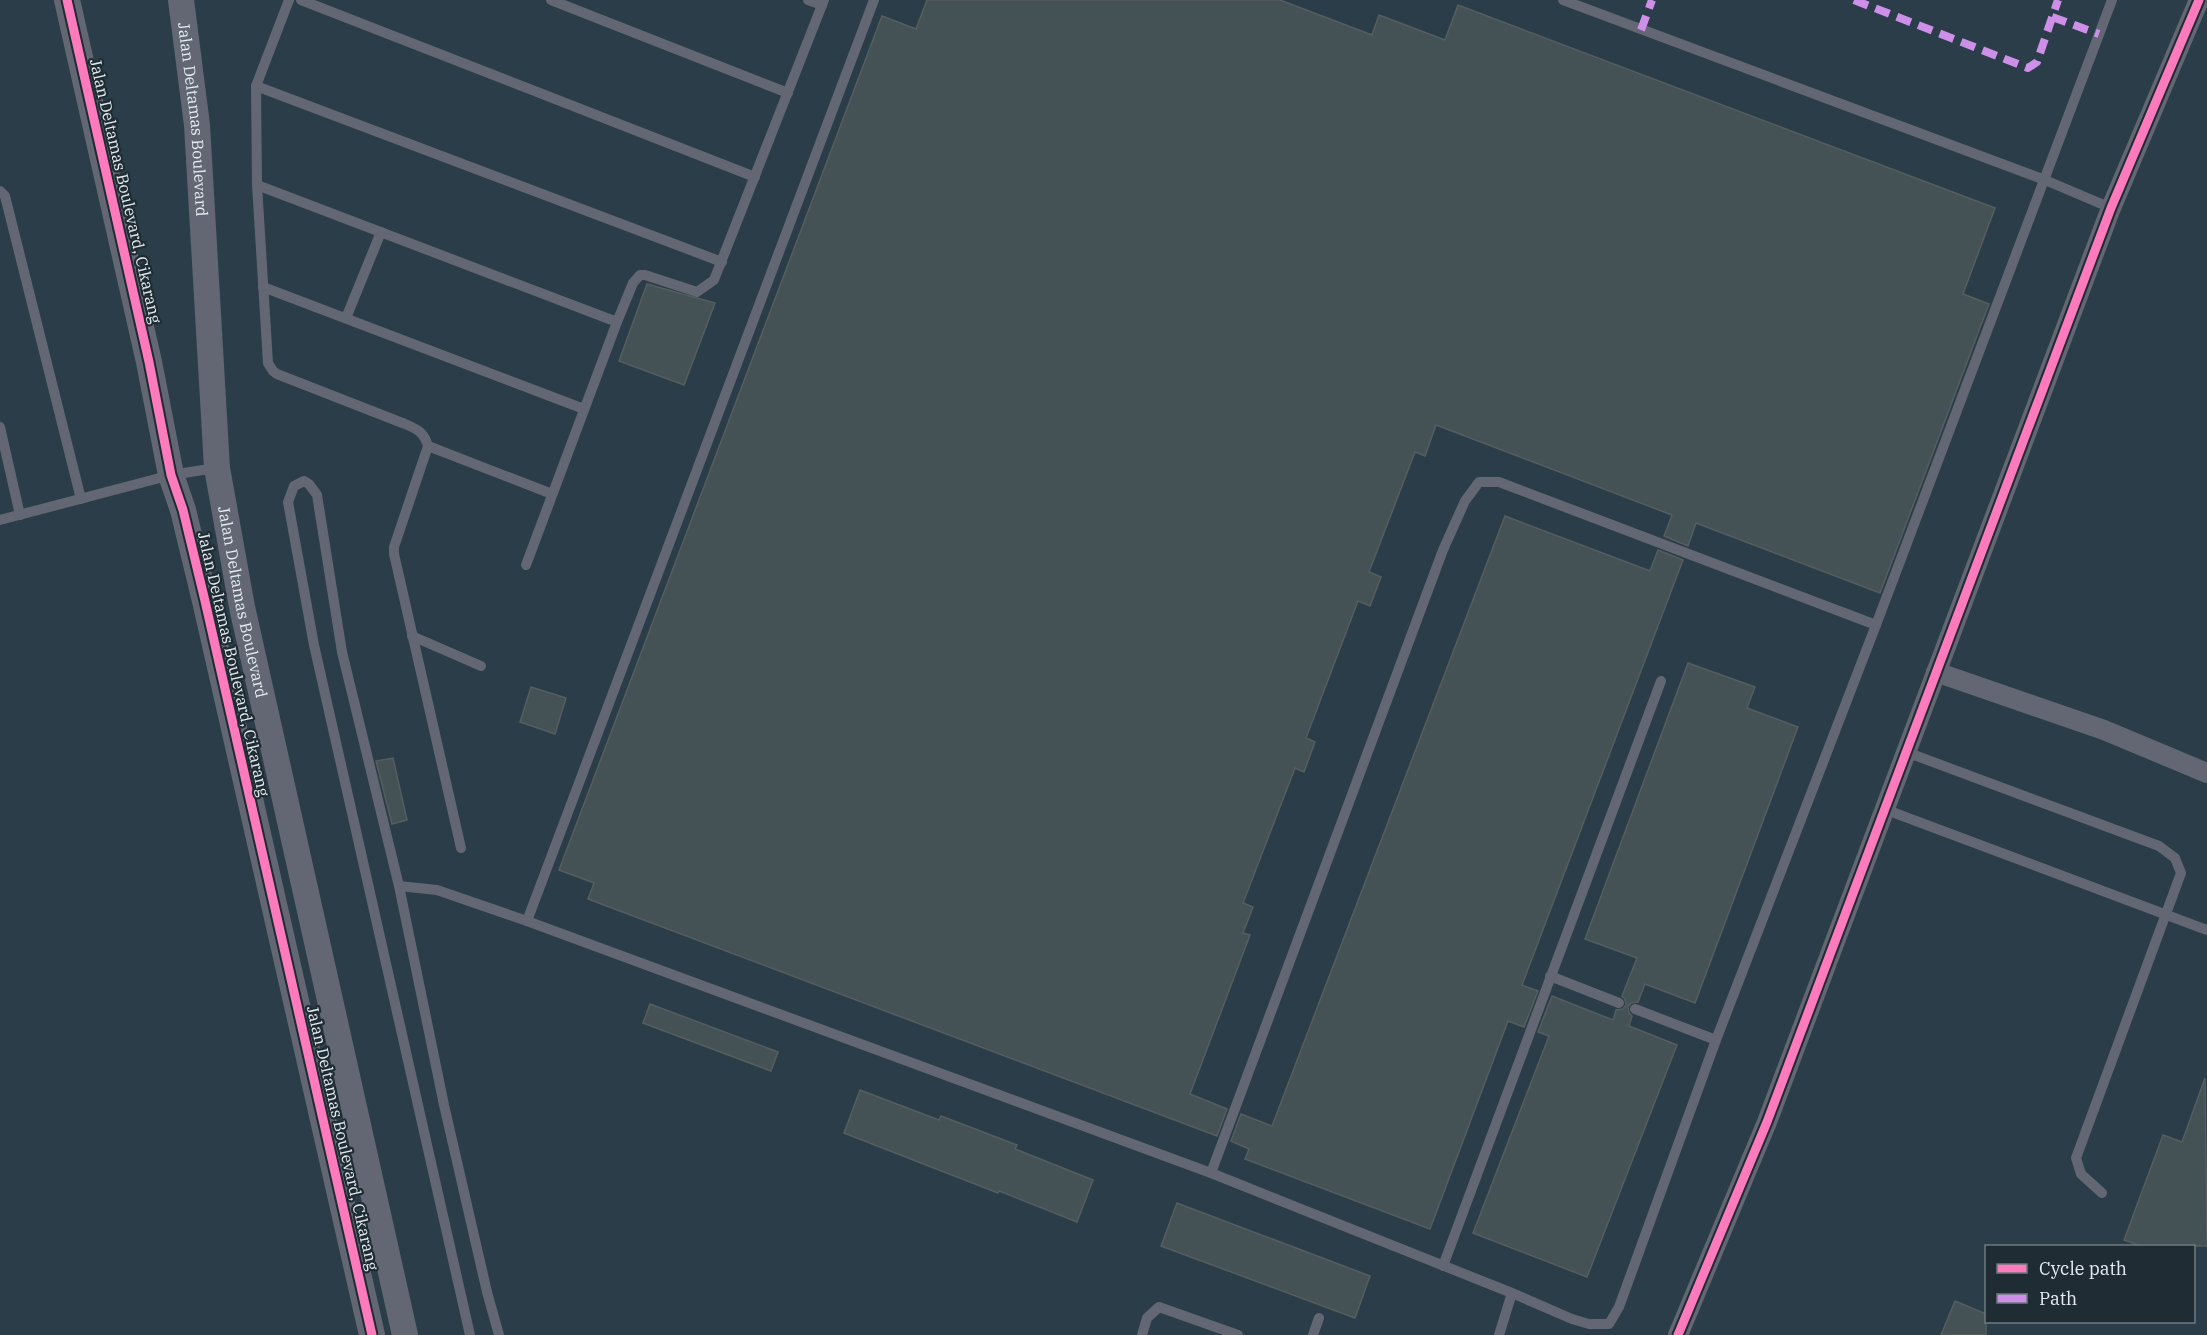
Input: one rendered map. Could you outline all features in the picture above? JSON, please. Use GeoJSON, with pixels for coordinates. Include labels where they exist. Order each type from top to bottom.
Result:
{"type":"FeatureCollection","features":[{"type":"Feature","properties":{"kind":"street","name":"Jalan Deltamas Boulevard, Cikarang"},"geometry":{"type":"LineString","coordinates":[[67,0],[141,327],[171,475],[183,510],[202,590],[372,1335]]}},
{"type":"Feature","properties":{"kind":"street","name":"Jalan Deltamas Boulevard"},"geometry":{"type":"LineString","coordinates":[[181,0],[197,125],[217,468],[242,607],[405,1335]]}},
{"type":"Feature","properties":{"kind":"street"},"geometry":{"type":"LineString","coordinates":[[1678,1335],[1893,812],[1913,754],[1936,672],[2111,208],[2199,0]]}},
{"type":"Feature","properties":{"kind":"street"},"geometry":{"type":"LineString","coordinates":[[1936,672],[2104,730],[2207,773]]}},
{"type":"Feature","properties":{"kind":"lane"},"geometry":{"type":"LineString","coordinates":[[289,0],[256,87],[257,185],[268,363],[273,371],[417,429],[425,436],[428,446],[394,547],[395,563],[461,848]]}},
{"type":"Feature","properties":{"kind":"lane"},"geometry":{"type":"LineString","coordinates":[[301,0],[755,177]]}},
{"type":"Feature","properties":{"kind":"lane"},"geometry":{"type":"LineString","coordinates":[[551,0],[788,93]]}},
{"type":"Feature","properties":{"kind":"lane"},"geometry":{"type":"LineString","coordinates":[[526,565],[617,322],[637,277],[645,275],[697,292],[714,280],[823,3],[808,0]]}},
{"type":"Feature","properties":{"kind":"lane"},"geometry":{"type":"LineString","coordinates":[[527,921],[874,0]]}},
{"type":"Feature","properties":{"kind":"lane"},"geometry":{"type":"LineString","coordinates":[[1563,0],[2045,180],[2111,208]]}},
{"type":"Feature","properties":{"kind":"lane"},"geometry":{"type":"LineString","coordinates":[[399,886],[437,890],[527,921],[1211,1173],[1589,1324],[1609,1324],[1615,1317],[1716,1040],[1876,626],[2112,0]]}},
{"type":"Feature","properties":{"kind":"lane"},"geometry":{"type":"LineString","coordinates":[[256,87],[722,261]]}},
{"type":"Feature","properties":{"kind":"lane"},"geometry":{"type":"LineString","coordinates":[[257,185],[617,322]]}},
{"type":"Feature","properties":{"kind":"lane"},"geometry":{"type":"LineString","coordinates":[[0,191],[5,196],[81,499]]}},
{"type":"Feature","properties":{"kind":"lane"},"geometry":{"type":"LineString","coordinates":[[346,318],[381,232]]}},
{"type":"Feature","properties":{"kind":"lane"},"geometry":{"type":"LineString","coordinates":[[263,286],[584,409]]}},
{"type":"Feature","properties":{"kind":"lane"},"geometry":{"type":"LineString","coordinates":[[0,427],[20,514]]}},
{"type":"Feature","properties":{"kind":"lane"},"geometry":{"type":"LineString","coordinates":[[428,446],[552,494]]}},
{"type":"Feature","properties":{"kind":"lane"},"geometry":{"type":"LineString","coordinates":[[0,520],[171,475],[217,468]]}},
{"type":"Feature","properties":{"kind":"lane"},"geometry":{"type":"LineString","coordinates":[[470,1335],[314,645],[288,502],[294,486],[304,481],[317,495],[342,652],[399,886],[444,1105],[487,1292],[500,1335]]}},
{"type":"Feature","properties":{"kind":"lane"},"geometry":{"type":"LineString","coordinates":[[1211,1173],[1443,550],[1466,501],[1479,482],[1499,482],[1876,626]]}},
{"type":"Feature","properties":{"kind":"lane"},"geometry":{"type":"LineString","coordinates":[[412,636],[481,666]]}},
{"type":"Feature","properties":{"kind":"lane"},"geometry":{"type":"LineString","coordinates":[[1443,1266],[1661,681]]}},
{"type":"Feature","properties":{"kind":"lane"},"geometry":{"type":"LineString","coordinates":[[1913,754],[2159,846],[2175,858],[2181,873],[2076,1158],[2081,1174],[2102,1193]]}},
{"type":"Feature","properties":{"kind":"lane"},"geometry":{"type":"LineString","coordinates":[[1893,812],[2207,930]]}},
{"type":"Feature","properties":{"kind":"lane"},"geometry":{"type":"LineString","coordinates":[[1550,976],[1619,1002]]}},
{"type":"Feature","properties":{"kind":"lane"},"geometry":{"type":"LineString","coordinates":[[1635,1009],[1716,1040]]}},
{"type":"Feature","properties":{"kind":"lane"},"geometry":{"type":"LineString","coordinates":[[1499,1335],[1512,1293]]}},
{"type":"Feature","properties":{"kind":"lane"},"geometry":{"type":"LineString","coordinates":[[1142,1335],[1147,1318],[1159,1307],[1238,1335]]}},
{"type":"Feature","properties":{"kind":"lane"},"geometry":{"type":"LineString","coordinates":[[1313,1335],[1319,1318]]}},
{"type":"Feature","properties":{"kind":"shaded area"},"geometry":{"type":"Polygon","coordinates":[[[0,0],[2207,0],[2207,1335],[0,1335],[0,0]]]}},
{"type":"Feature","properties":{"kind":"building"},"geometry":{"type":"Polygon","coordinates":[[[927,0],[1280,0],[1372,35],[1379,15],[1445,40],[1458,5],[1995,208],[1963,294],[1989,304],[1880,593],[1696,523],[1688,546],[1664,536],[1672,515],[1436,425],[1425,456],[1415,452],[1369,572],[1381,577],[1370,606],[1358,601],[1306,738],[1315,742],[1304,772],[1295,768],[1243,903],[1253,907],[1243,933],[1250,935],[1190,1094],[1227,1109],[1217,1136],[588,899],[594,883],[559,870],[882,16],[916,29],[927,0]]]}},
{"type":"Feature","properties":{"kind":"building"},"geometry":{"type":"Polygon","coordinates":[[[647,284],[715,303],[684,385],[619,361],[647,284]]]}},
{"type":"Feature","properties":{"kind":"building"},"geometry":{"type":"Polygon","coordinates":[[[1505,516],[1650,571],[1658,550],[1683,560],[1522,985],[1538,991],[1524,1027],[1508,1021],[1430,1229],[1245,1159],[1249,1149],[1231,1141],[1241,1114],[1272,1126],[1505,516]]]}},
{"type":"Feature","properties":{"kind":"building"},"geometry":{"type":"Polygon","coordinates":[[[1688,663],[1755,687],[1747,708],[1798,727],[1695,1003],[1645,984],[1638,1002],[1631,1003],[1628,1007],[1632,1016],[1629,1026],[1677,1045],[1587,1277],[1473,1233],[1549,1036],[1538,1032],[1552,996],[1613,1020],[1616,1010],[1623,1009],[1626,1005],[1622,996],[1637,958],[1585,939],[1688,663]]]}},
{"type":"Feature","properties":{"kind":"building"},"geometry":{"type":"Polygon","coordinates":[[[531,687],[566,698],[555,734],[520,722],[531,687]]]}},
{"type":"Feature","properties":{"kind":"building"},"geometry":{"type":"Polygon","coordinates":[[[393,758],[407,820],[392,824],[376,761],[393,758]]]}},
{"type":"Feature","properties":{"kind":"building"},"geometry":{"type":"Polygon","coordinates":[[[650,1004],[778,1052],[771,1071],[643,1023],[650,1004]]]}},
{"type":"Feature","properties":{"kind":"building"},"geometry":{"type":"Polygon","coordinates":[[[2205,1078],[2207,1246],[2138,1245],[2124,1240],[2163,1135],[2182,1142],[2205,1078]]]}},
{"type":"Feature","properties":{"kind":"building"},"geometry":{"type":"Polygon","coordinates":[[[860,1090],[939,1120],[941,1116],[1017,1145],[1015,1149],[1093,1180],[1077,1222],[844,1133],[860,1090]]]}},
{"type":"Feature","properties":{"kind":"building"},"geometry":{"type":"Polygon","coordinates":[[[1177,1203],[1370,1276],[1355,1318],[1161,1246],[1177,1203]]]}},
{"type":"Feature","properties":{"kind":"building"},"geometry":{"type":"Polygon","coordinates":[[[1955,1301],[1985,1314],[1986,1335],[1941,1335],[1955,1301]]]}},
{"type":"Feature","properties":{"kind":"marked path"},"geometry":{"type":"LineString","coordinates":[[1641,30],[1652,0]]}},
{"type":"Feature","properties":{"kind":"marked path"},"geometry":{"type":"LineString","coordinates":[[1854,0],[2028,68],[2037,62],[2058,0]]}},
{"type":"Feature","properties":{"kind":"marked path"},"geometry":{"type":"LineString","coordinates":[[2052,17],[2099,34]]}},
{"type":"Feature","properties":{"kind":"cycle path"},"geometry":{"type":"LineString","coordinates":[[67,0],[149,362],[171,475],[183,510],[205,601],[372,1335]]}},
{"type":"Feature","properties":{"kind":"cycle path"},"geometry":{"type":"LineString","coordinates":[[1678,1335],[1767,1122],[2111,208],[2199,0]]}}]}
